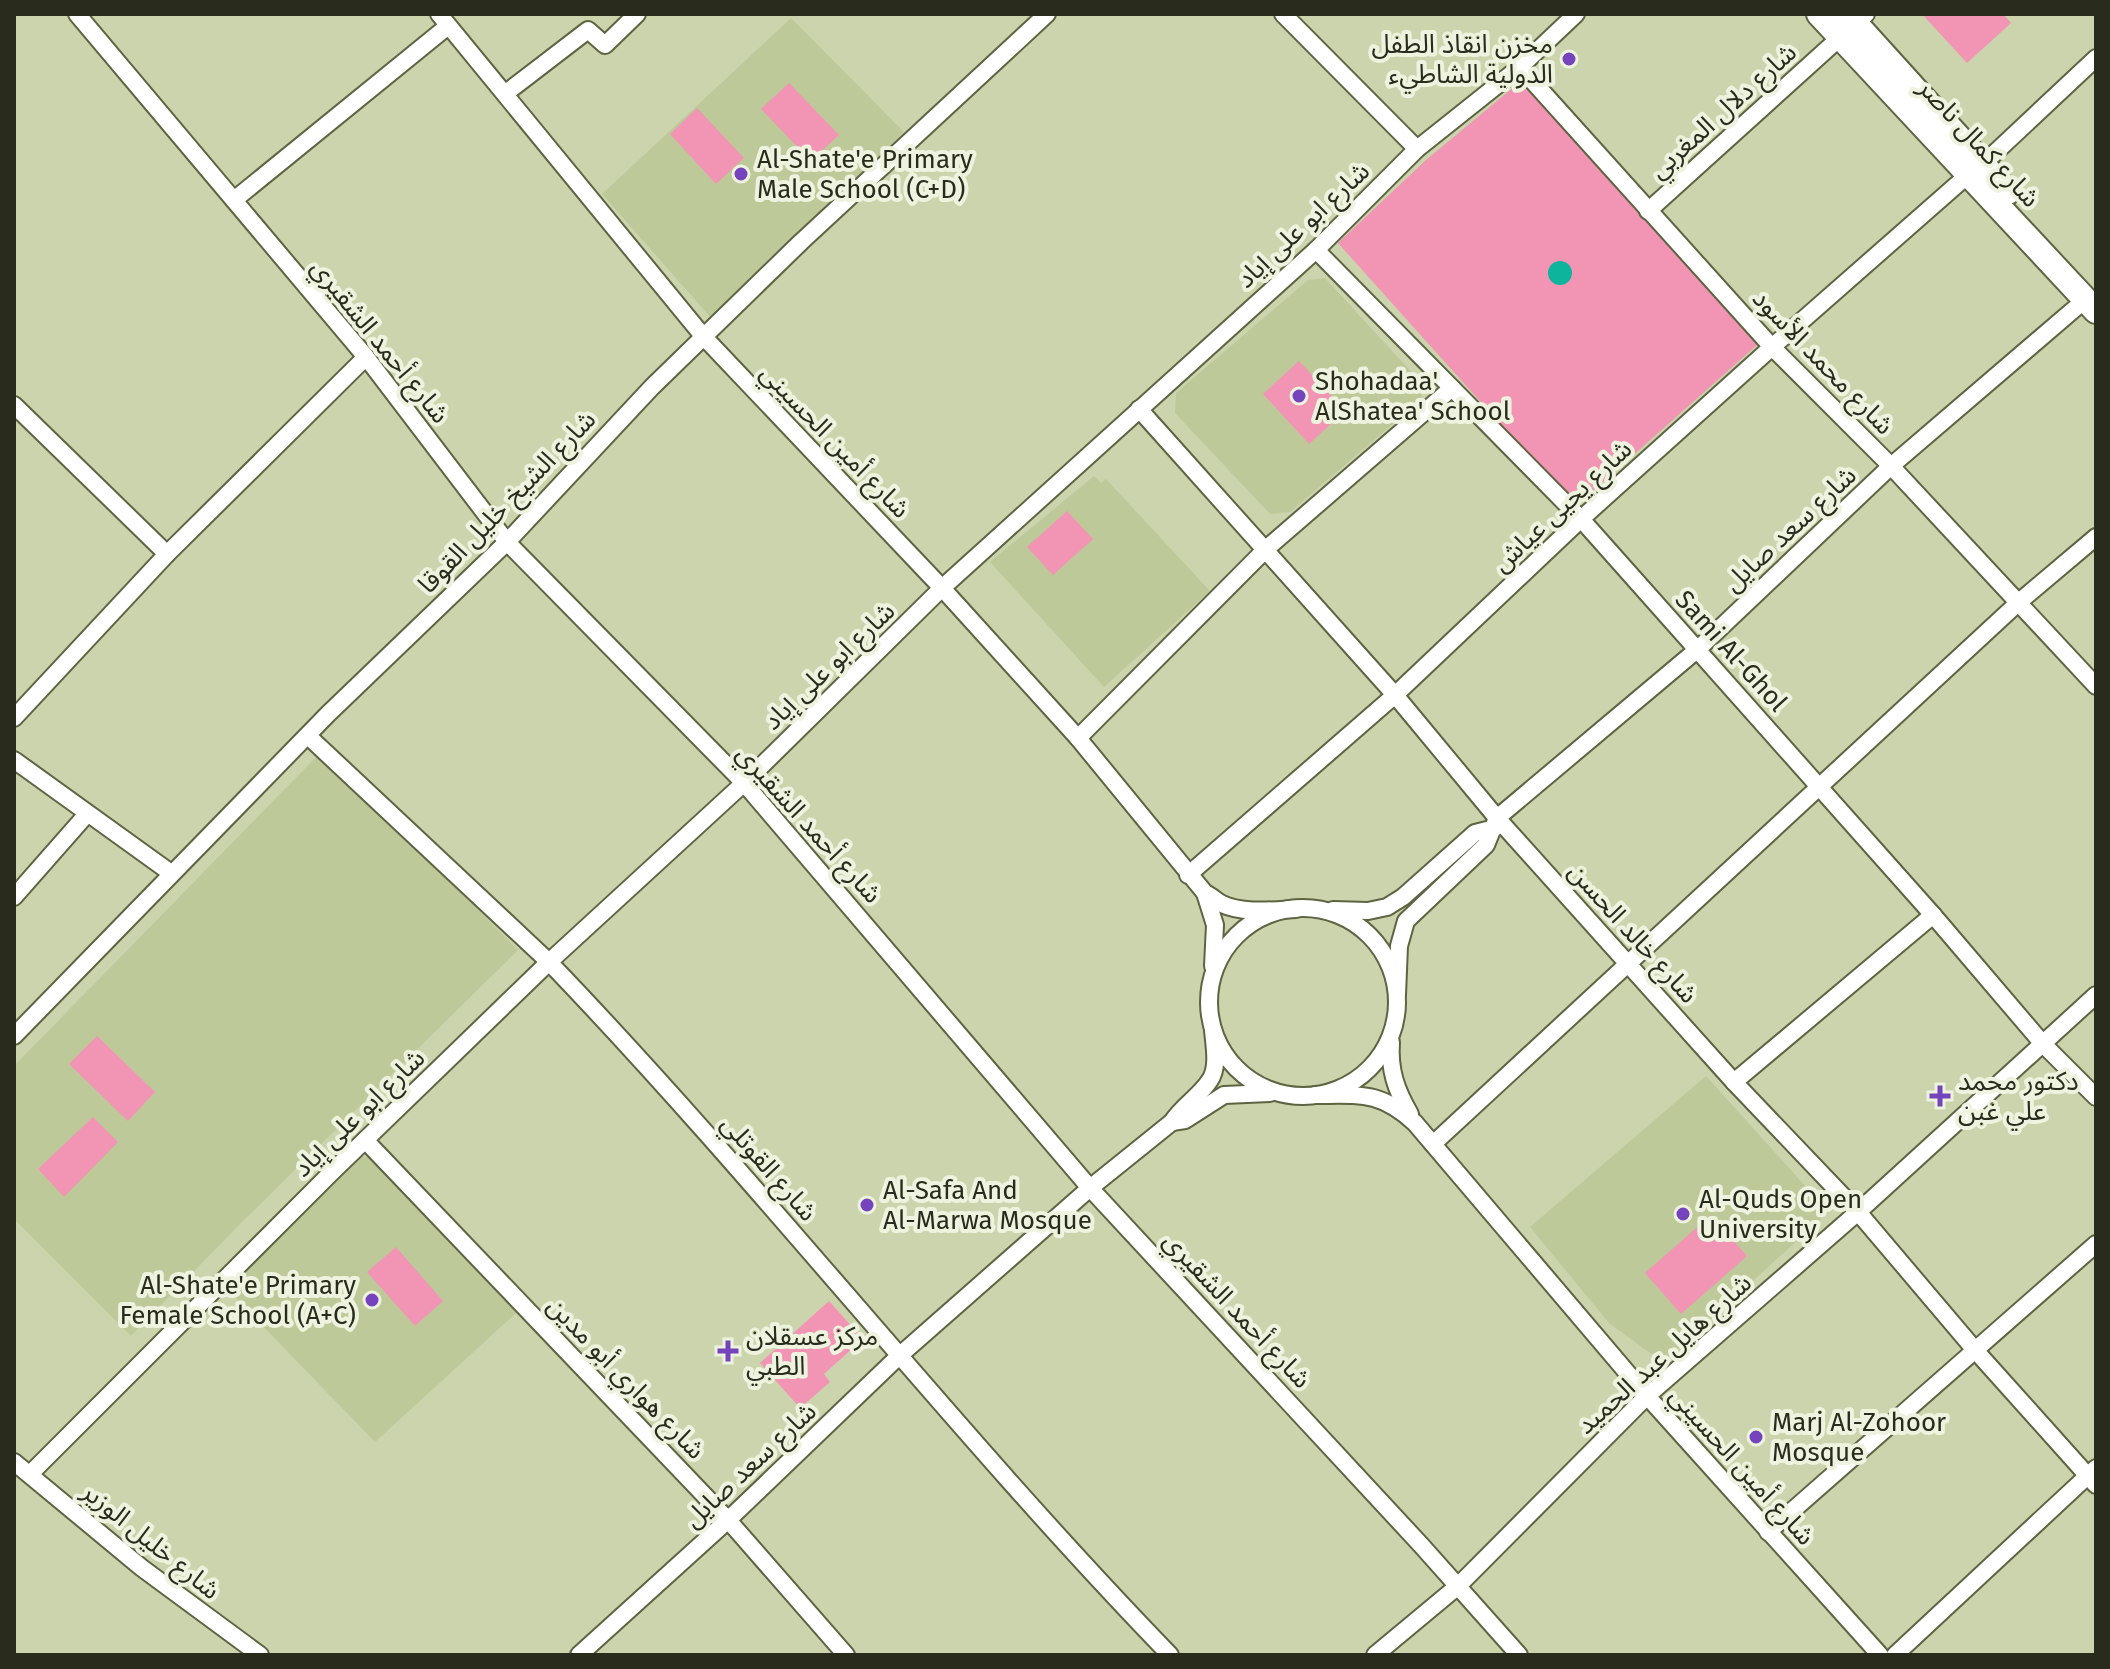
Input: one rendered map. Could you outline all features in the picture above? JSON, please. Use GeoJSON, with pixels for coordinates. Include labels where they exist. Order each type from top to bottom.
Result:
{"type":"FeatureCollection","features":[{"type":"Feature","properties":{"kind":"main road","name":"شارع كمال ناصر"},"geometry":{"type":"LineString","coordinates":[[1819,14],[1852,22],[1976,169],[2094,297]]}},
{"type":"Feature","properties":{"kind":"street","name":"شارع أحمد الشقيري"},"geometry":{"type":"LineString","coordinates":[[77,14],[366,357],[507,542],[744,783],[1090,1188],[1519,1655]]}},
{"type":"Feature","properties":{"kind":"street"},"geometry":{"type":"LineString","coordinates":[[506,93],[588,30],[605,45],[637,14]]}},
{"type":"Feature","properties":{"kind":"street"},"geometry":{"type":"LineString","coordinates":[[1283,14],[1417,149]]}},
{"type":"Feature","properties":{"kind":"street","name":"شارع ابو على إياد"},"geometry":{"type":"LineString","coordinates":[[30,1474],[365,1140],[549,962],[744,783],[942,588],[1316,250],[1417,149],[1520,67],[1576,14]]}},
{"type":"Feature","properties":{"kind":"street","name":"شارع الشيخ خليل القوقا"},"geometry":{"type":"LineString","coordinates":[[14,1036],[171,873],[507,542],[703,336],[1042,16]]}},
{"type":"Feature","properties":{"kind":"street"},"geometry":{"type":"LineString","coordinates":[[234,200],[444,20]]}},
{"type":"Feature","properties":{"kind":"street","name":"شارع أمين الحسيني"},"geometry":{"type":"LineString","coordinates":[[444,20],[703,336],[942,588],[1078,738],[1205,893],[1234,907],[1296,909]]}},
{"type":"Feature","properties":{"kind":"street","name":"شارع دلال المغربي"},"geometry":{"type":"LineString","coordinates":[[1648,211],[1852,22]]}},
{"type":"Feature","properties":{"kind":"street","name":"شارع يحيى عياش"},"geometry":{"type":"LineString","coordinates":[[1188,875],[1395,695],[1581,519],[1976,169],[2096,58]]}},
{"type":"Feature","properties":{"kind":"street","name":"شارع محمد الأسود"},"geometry":{"type":"LineString","coordinates":[[1520,67],[1772,347],[1891,466],[2096,686]]}},
{"type":"Feature","properties":{"kind":"street","name":"Sami Al-Ghol"},"geometry":{"type":"LineString","coordinates":[[1316,250],[1581,519],[1933,915],[2043,1044],[2096,1097]]}},
{"type":"Feature","properties":{"kind":"street","name":"شارع سعد صايل"},"geometry":{"type":"LineString","coordinates":[[1320,910],[1368,911],[1387,907],[1403,897],[1475,833],[1496,823],[1698,649],[1891,466],[2094,297]]}},
{"type":"Feature","properties":{"kind":"street"},"geometry":{"type":"LineString","coordinates":[[14,718],[167,554],[366,357]]}},
{"type":"Feature","properties":{"kind":"street"},"geometry":{"type":"LineString","coordinates":[[1078,738],[1266,549],[1452,388]]}},
{"type":"Feature","properties":{"kind":"street"},"geometry":{"type":"LineString","coordinates":[[14,405],[167,554]]}},
{"type":"Feature","properties":{"kind":"street","name":"شارع خالد الحسن"},"geometry":{"type":"LineString","coordinates":[[1139,409],[1395,695],[1496,823],[1858,1212],[1975,1350],[2093,1476]]}},
{"type":"Feature","properties":{"kind":"street"},"geometry":{"type":"LineString","coordinates":[[1433,1144],[2019,602],[2096,537]]}},
{"type":"Feature","properties":{"kind":"street","name":"شارع القوتلي"},"geometry":{"type":"LineString","coordinates":[[308,736],[549,962],[714,1139],[1023,1498],[1170,1655]]}},
{"type":"Feature","properties":{"kind":"street"},"geometry":{"type":"LineString","coordinates":[[14,760],[171,873]]}},
{"type":"Feature","properties":{"kind":"street"},"geometry":{"type":"LineString","coordinates":[[14,897],[87,814]]}},
{"type":"Feature","properties":{"kind":"street","name":"شارع سعد صايل"},"geometry":{"type":"LineString","coordinates":[[1397,995],[1399,946],[1406,921],[1486,845],[1496,823]]}},
{"type":"Feature","properties":{"kind":"street","name":"شارع أمين الحسيني"},"geometry":{"type":"LineString","coordinates":[[1205,893],[1215,936],[1210,986]]}},
{"type":"Feature","properties":{"kind":"street"},"geometry":{"type":"LineString","coordinates":[[1296,909],[1320,910],[1343,917],[1373,939],[1390,965],[1397,995],[1392,1032],[1381,1055],[1362,1076],[1339,1089],[1316,1095],[1281,1093],[1258,1085],[1237,1069],[1220,1046],[1213,1030],[1210,986],[1221,956],[1237,934],[1273,913],[1296,909]]}},
{"type":"Feature","properties":{"kind":"street"},"geometry":{"type":"LineString","coordinates":[[1734,1082],[1933,915]]}},
{"type":"Feature","properties":{"kind":"street","name":"شارع هايل عبد الحميد"},"geometry":{"type":"LineString","coordinates":[[1375,1655],[1458,1586],[1647,1396],[1858,1212],[2096,995]]}},
{"type":"Feature","properties":{"kind":"street","name":"شارع سعد صايل"},"geometry":{"type":"LineString","coordinates":[[579,1655],[728,1520],[899,1356],[1090,1188],[1172,1122],[1180,1109],[1211,1080],[1215,1052],[1213,1030]]}},
{"type":"Feature","properties":{"kind":"street","name":"شارع أمين الحسيني"},"geometry":{"type":"LineString","coordinates":[[1392,1032],[1391,1065],[1395,1085],[1415,1123]]}},
{"type":"Feature","properties":{"kind":"street","name":"شارع سعد صايل"},"geometry":{"type":"LineString","coordinates":[[1172,1122],[1185,1120],[1224,1095],[1281,1093]]}},
{"type":"Feature","properties":{"kind":"street","name":"شارع أمين الحسيني"},"geometry":{"type":"LineString","coordinates":[[1316,1095],[1383,1099],[1415,1123],[1647,1396],[1880,1655]]}},
{"type":"Feature","properties":{"kind":"street","name":"شارع هواري أبو مدين"},"geometry":{"type":"LineString","coordinates":[[365,1140],[728,1520],[846,1655]]}},
{"type":"Feature","properties":{"kind":"street"},"geometry":{"type":"LineString","coordinates":[[1768,1532],[2096,1244]]}},
{"type":"Feature","properties":{"kind":"street","name":"شارع خليل الوزير"},"geometry":{"type":"LineString","coordinates":[[14,1462],[142,1568],[260,1655]]}},
{"type":"Feature","properties":{"kind":"street"},"geometry":{"type":"LineString","coordinates":[[1895,1655],[2093,1476]]}},
{"type":"Feature","properties":{"kind":"shaded area"},"geometry":{"type":"Polygon","coordinates":[[[1922,14],[2003,14],[2011,23],[1967,63],[1922,14]]]}},
{"type":"Feature","properties":{"kind":"shaded area","name":"Al-Shate'e Primary Male School (C+D)"},"geometry":{"type":"Polygon","coordinates":[[[791,18],[904,132],[711,318],[602,194],[791,18]]]}},
{"type":"Feature","properties":{"kind":"shaded area"},"geometry":{"type":"Polygon","coordinates":[[[1521,81],[1757,345],[1575,507],[1338,243],[1426,160],[1521,81]]]}},
{"type":"Feature","properties":{"kind":"shaded area"},"geometry":{"type":"Polygon","coordinates":[[[789,83],[839,135],[811,161],[761,109],[789,83]]]}},
{"type":"Feature","properties":{"kind":"shaded area"},"geometry":{"type":"Polygon","coordinates":[[[697,108],[744,158],[716,184],[670,134],[697,108]]]}},
{"type":"Feature","properties":{"kind":"shaded area","name":"Shohadaa' AlShatea' School"},"geometry":{"type":"Polygon","coordinates":[[[1325,278],[1417,378],[1422,399],[1290,512],[1270,514],[1175,413],[1176,393],[1308,280],[1325,278]]]}},
{"type":"Feature","properties":{"kind":"shaded area"},"geometry":{"type":"Polygon","coordinates":[[[1299,361],[1345,411],[1309,444],[1263,394],[1299,361]]]}},
{"type":"Feature","properties":{"kind":"shaded area"},"geometry":{"type":"Polygon","coordinates":[[[1094,476],[1101,483],[1106,479],[1210,591],[1104,687],[990,562],[1094,476]]]}},
{"type":"Feature","properties":{"kind":"shaded area"},"geometry":{"type":"Polygon","coordinates":[[[1067,511],[1093,539],[1053,575],[1027,547],[1067,511]]]}},
{"type":"Feature","properties":{"kind":"shaded area"},"geometry":{"type":"Polygon","coordinates":[[[318,755],[413,844],[518,950],[131,1336],[14,1219],[14,1066],[318,755]]]}},
{"type":"Feature","properties":{"kind":"shaded area"},"geometry":{"type":"Polygon","coordinates":[[[97,1036],[155,1092],[128,1121],[69,1064],[97,1036]]]}},
{"type":"Feature","properties":{"kind":"shaded area","name":"Al-Quds Open University"},"geometry":{"type":"Polygon","coordinates":[[[1706,1076],[1816,1198],[1821,1208],[1821,1219],[1669,1357],[1661,1357],[1650,1353],[1609,1323],[1530,1227],[1706,1076]]]}},
{"type":"Feature","properties":{"kind":"shaded area"},"geometry":{"type":"Polygon","coordinates":[[[93,1117],[118,1142],[64,1197],[38,1169],[93,1117]]]}},
{"type":"Feature","properties":{"kind":"shaded area","name":"Al-Shate'e Primary Female School (A+C)"},"geometry":{"type":"Polygon","coordinates":[[[380,1156],[516,1313],[375,1442],[226,1288],[359,1157],[380,1156]]]}},
{"type":"Feature","properties":{"kind":"shaded area"},"geometry":{"type":"Polygon","coordinates":[[[1711,1215],[1747,1256],[1681,1314],[1645,1273],[1711,1215]]]}},
{"type":"Feature","properties":{"kind":"shaded area"},"geometry":{"type":"Polygon","coordinates":[[[396,1247],[443,1301],[415,1326],[367,1272],[396,1247]]]}},
{"type":"Feature","properties":{"kind":"shaded area"},"geometry":{"type":"Polygon","coordinates":[[[829,1301],[863,1339],[824,1374],[830,1382],[800,1408],[760,1363],[829,1301]]]}},
{"type":"Feature","properties":{"kind":"water"},"geometry":{"type":"Polygon","coordinates":[[[1560,261],[1569,264],[1572,273],[1569,282],[1560,285],[1551,282],[1548,273],[1551,264],[1560,261]]]}},
{"type":"Feature","properties":{"kind":"place","name":"مخزن انقاذ الطفل الدولية الشاطيء"},"geometry":{"type":"Point","coordinates":[1569,59]}},
{"type":"Feature","properties":{"kind":"place","name":"Al-Shate'e Primary Male School (C+D)"},"geometry":{"type":"Point","coordinates":[741,174]}},
{"type":"Feature","properties":{"kind":"place","name":"Shohadaa' AlShatea' School"},"geometry":{"type":"Point","coordinates":[1299,396]}},
{"type":"Feature","properties":{"kind":"place","name":"دكتور محمد علي غبن"},"geometry":{"type":"Point","coordinates":[1940,1096]}},
{"type":"Feature","properties":{"kind":"place","name":"Al-Safa And Al-Marwa Mosque"},"geometry":{"type":"Point","coordinates":[867,1205]}},
{"type":"Feature","properties":{"kind":"place","name":"Al-Quds Open University"},"geometry":{"type":"Point","coordinates":[1683,1214]}},
{"type":"Feature","properties":{"kind":"place","name":"Al-Shate'e Primary Female School (A+C)"},"geometry":{"type":"Point","coordinates":[372,1300]}},
{"type":"Feature","properties":{"kind":"place","name":"مركز عسقلان الطبي"},"geometry":{"type":"Point","coordinates":[728,1351]}},
{"type":"Feature","properties":{"kind":"place","name":"Marj Al-Zohoor Mosque"},"geometry":{"type":"Point","coordinates":[1756,1437]}}]}
